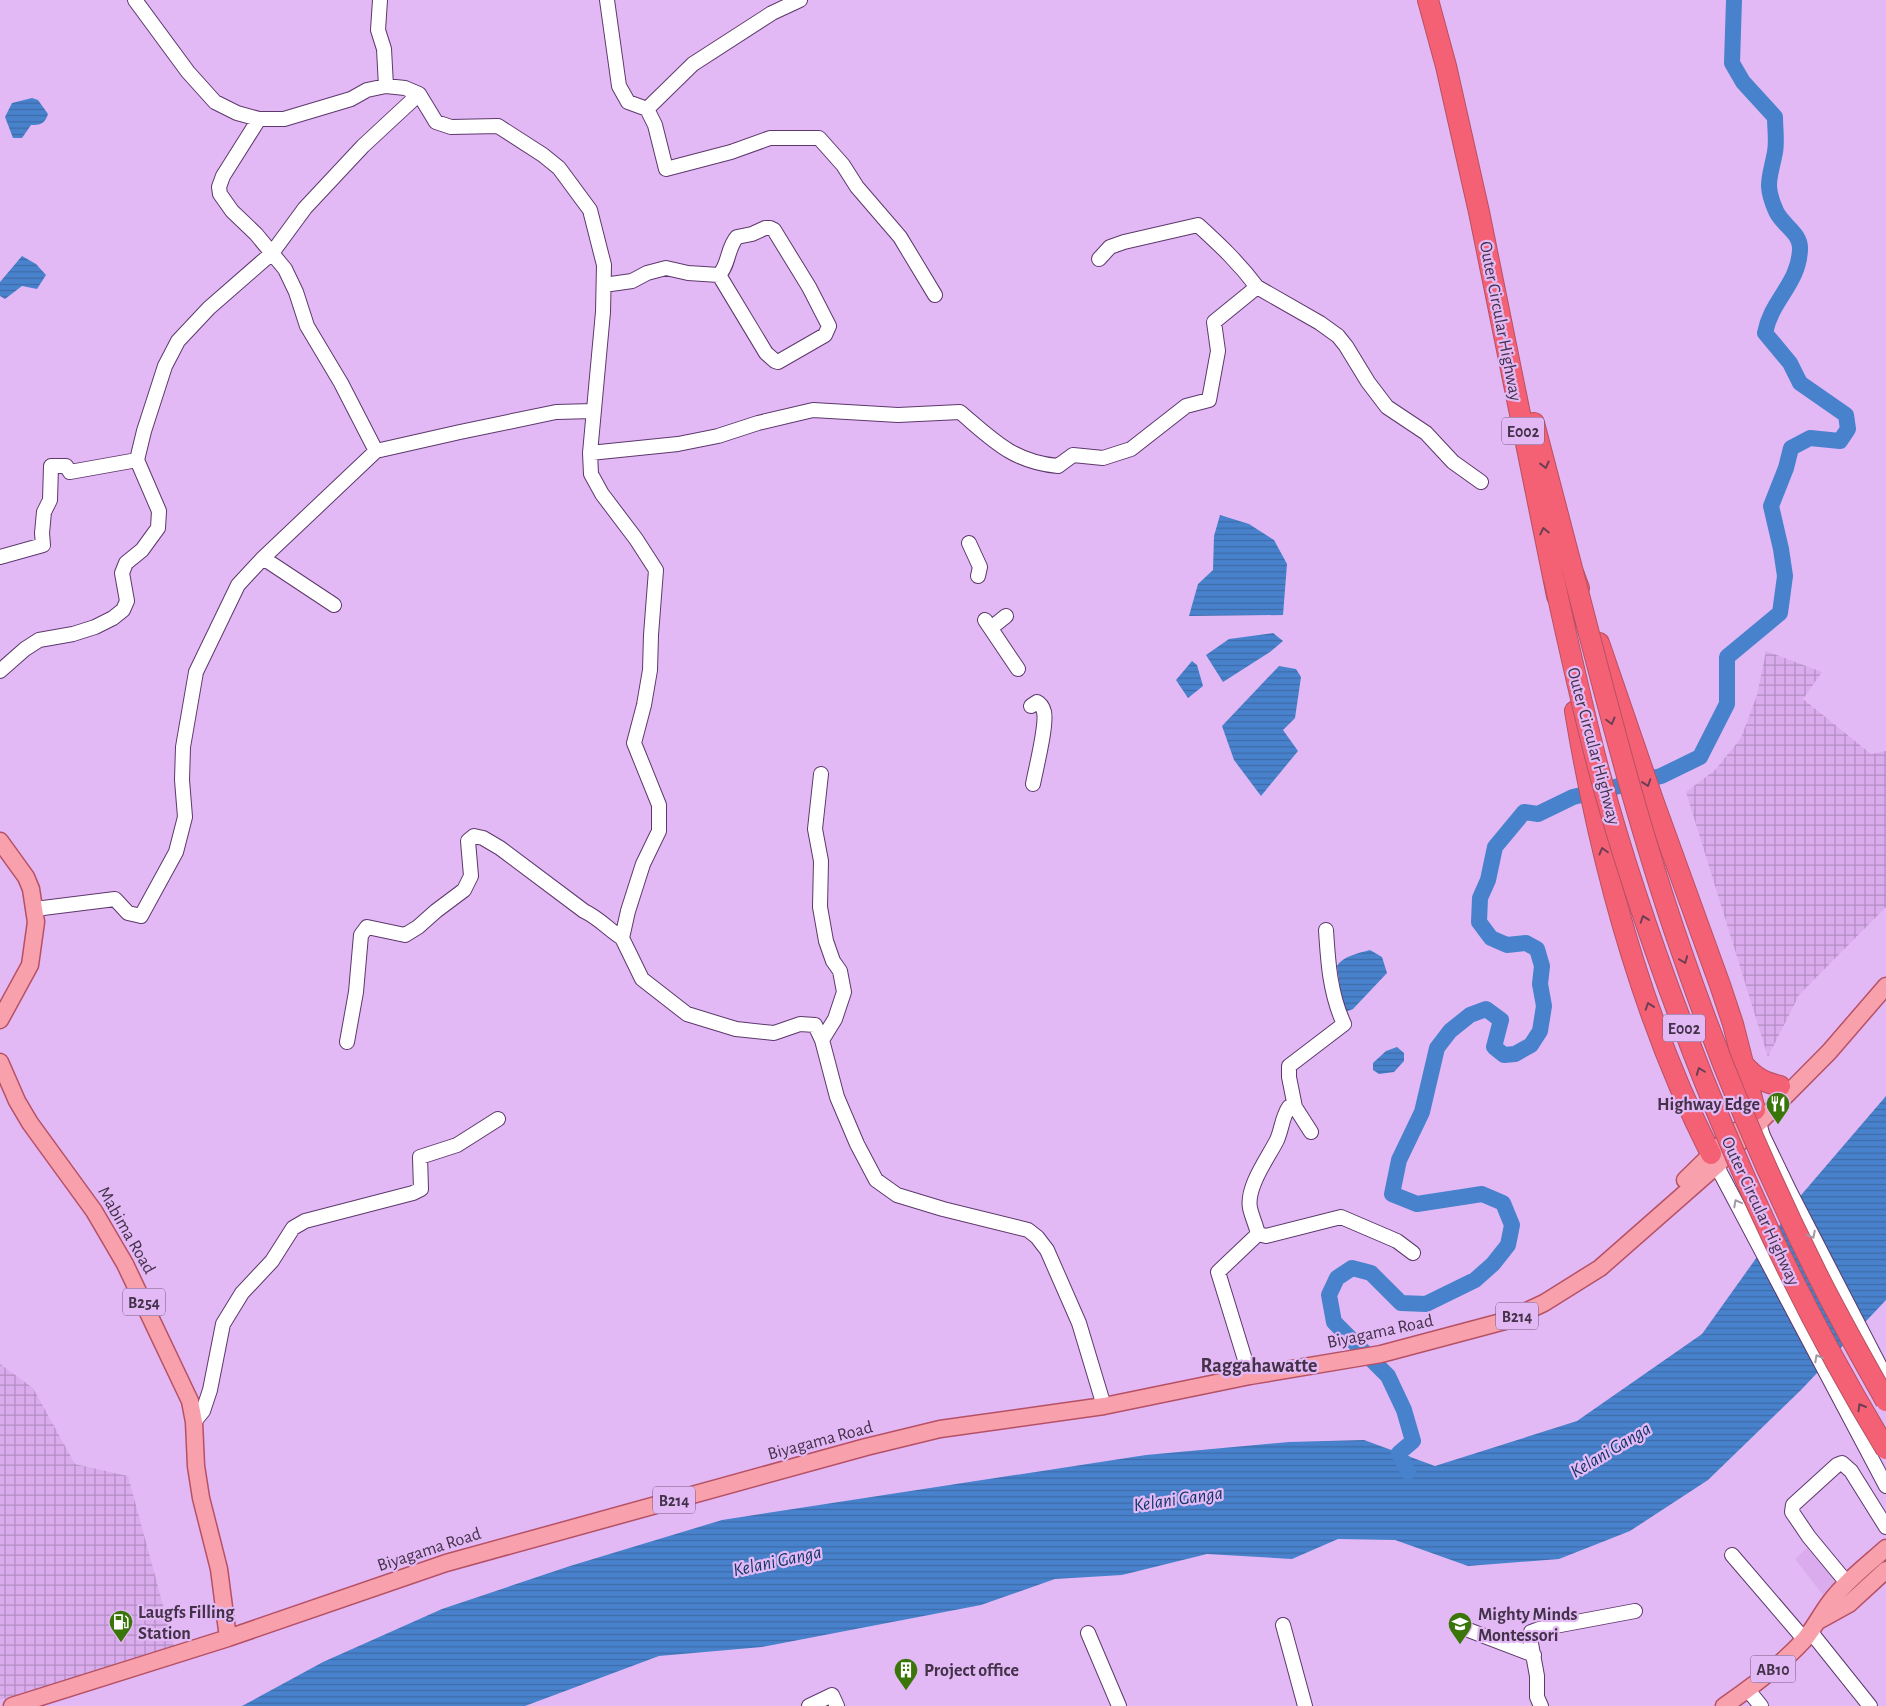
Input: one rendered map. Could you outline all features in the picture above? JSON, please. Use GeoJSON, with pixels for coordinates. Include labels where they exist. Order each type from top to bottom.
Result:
{"type":"FeatureCollection","features":[{"type":"Feature","properties":{"kind":"highway","name":"Outer Circular Highway"},"geometry":{"type":"LineString","coordinates":[[1428,0],[1622,763],[1681,952],[1737,1098],[1786,1209],[1818,1276],[1886,1401]]}},
{"type":"Feature","properties":{"kind":"highway","name":"Outer Circular Highway"},"geometry":{"type":"LineString","coordinates":[[1440,0],[1458,63],[1474,132],[1500,282],[1520,422],[1582,706],[1626,864],[1661,967],[1704,1081],[1756,1203],[1797,1289],[1853,1393],[1886,1449]]}},
{"type":"Feature","properties":{"kind":"highway"},"geometry":{"type":"LineString","coordinates":[[1573,572],[1720,984],[1757,1116]]}},
{"type":"Feature","properties":{"kind":"highway"},"geometry":{"type":"LineString","coordinates":[[1554,579],[1578,728],[1598,831],[1632,956],[1652,1016],[1679,1085],[1714,1160]]}},
{"type":"Feature","properties":{"kind":"highway"},"geometry":{"type":"LineString","coordinates":[[1744,1065],[1752,1074],[1764,1082],[1780,1086]]}},
{"type":"Feature","properties":{"kind":"main road"},"geometry":{"type":"LineString","coordinates":[[0,841],[26,877],[31,889],[36,922],[30,965],[0,1020]]}},
{"type":"Feature","properties":{"kind":"main road","name":"Biyagama Road"},"geometry":{"type":"LineString","coordinates":[[12,1706],[228,1638],[446,1563],[866,1447],[940,1429],[1104,1406],[1250,1376],[1381,1354],[1505,1321],[1544,1303],[1600,1268],[1634,1237],[1673,1192],[1714,1160],[1757,1116],[1829,1052],[1886,986]]}},
{"type":"Feature","properties":{"kind":"main road","name":"Biyagama Road"},"geometry":{"type":"LineString","coordinates":[[1757,1116],[1780,1086],[1822,1046],[1858,1018]]}},
{"type":"Feature","properties":{"kind":"main road","name":"Mabima Road"},"geometry":{"type":"LineString","coordinates":[[0,1062],[17,1101],[94,1211],[126,1264],[190,1401],[194,1422],[196,1466],[201,1498],[219,1569],[228,1638]]}},
{"type":"Feature","properties":{"kind":"main road","name":"AB10"},"geometry":{"type":"LineString","coordinates":[[1809,1631],[1831,1600],[1886,1548]]}},
{"type":"Feature","properties":{"kind":"main road","name":"AB10"},"geometry":{"type":"LineString","coordinates":[[1724,1706],[1748,1690],[1809,1631],[1849,1604],[1883,1577]]}},
{"type":"Feature","properties":{"kind":"street"},"geometry":{"type":"LineString","coordinates":[[135,0],[188,72],[215,102],[237,113],[258,119],[284,119],[351,100],[367,90],[386,86],[405,88],[419,94],[436,122],[451,127],[498,126],[543,155],[559,168],[590,210],[604,265],[603,312],[590,452],[591,474],[602,494],[636,538],[656,570],[650,670],[644,705],[634,743],[659,805],[659,831],[642,864],[622,938]]}},
{"type":"Feature","properties":{"kind":"street"},"geometry":{"type":"LineString","coordinates":[[380,0],[378,30],[384,49],[386,86]]}},
{"type":"Feature","properties":{"kind":"street"},"geometry":{"type":"LineString","coordinates":[[607,0],[619,86],[628,102],[647,108],[655,125],[666,169],[731,152],[770,138],[798,136],[819,138],[843,166],[857,187],[900,236],[936,295]]}},
{"type":"Feature","properties":{"kind":"street"},"geometry":{"type":"LineString","coordinates":[[647,108],[693,64],[772,13],[800,0]]}},
{"type":"Feature","properties":{"kind":"street"},"geometry":{"type":"LineString","coordinates":[[0,671],[25,649],[39,640],[73,634],[95,627],[113,618],[123,610],[127,601],[122,573],[126,563],[142,550],[158,528],[158,511],[137,460],[144,431],[165,366],[178,341],[209,308],[272,254],[305,208],[363,146],[419,94]]}},
{"type":"Feature","properties":{"kind":"street"},"geometry":{"type":"LineString","coordinates":[[258,119],[223,176],[219,187],[220,194],[232,211],[256,234],[285,269],[296,292],[307,326],[341,383],[376,451]]}},
{"type":"Feature","properties":{"kind":"street"},"geometry":{"type":"LineString","coordinates":[[1099,259],[1110,247],[1124,242],[1198,225],[1242,266],[1257,287],[1320,323],[1338,336],[1368,382],[1387,406],[1426,432],[1453,462],[1481,482]]}},
{"type":"Feature","properties":{"kind":"street"},"geometry":{"type":"LineString","coordinates":[[770,228],[774,230],[809,287],[829,326],[828,330],[825,335],[778,362],[775,361],[766,353],[719,274],[725,267],[731,246],[737,237],[770,228]]}},
{"type":"Feature","properties":{"kind":"street"},"geometry":{"type":"LineString","coordinates":[[604,286],[632,282],[647,273],[666,268],[688,273],[719,274]]}},
{"type":"Feature","properties":{"kind":"street"},"geometry":{"type":"LineString","coordinates":[[590,452],[686,442],[718,436],[758,423],[813,410],[898,415],[960,412],[1007,451],[1041,465],[1058,466],[1073,455],[1103,458],[1131,449],[1186,406],[1209,400],[1218,351],[1214,322],[1257,287]]}},
{"type":"Feature","properties":{"kind":"street"},"geometry":{"type":"LineString","coordinates":[[35,909],[115,899],[128,913],[141,916],[176,852],[186,817],[182,780],[183,746],[196,672],[238,585],[263,558],[376,451],[556,412],[594,411]]}},
{"type":"Feature","properties":{"kind":"street"},"geometry":{"type":"LineString","coordinates":[[0,557],[43,545],[44,512],[50,500],[51,466],[66,466],[70,472],[137,460]]}},
{"type":"Feature","properties":{"kind":"street"},"geometry":{"type":"LineString","coordinates":[[969,543],[980,567],[978,576]]}},
{"type":"Feature","properties":{"kind":"street"},"geometry":{"type":"LineString","coordinates":[[263,558],[334,605]]}},
{"type":"Feature","properties":{"kind":"street"},"geometry":{"type":"LineString","coordinates":[[1006,616],[988,624],[1018,669]]}},
{"type":"Feature","properties":{"kind":"street"},"geometry":{"type":"LineString","coordinates":[[1031,706],[1037,702],[1044,711],[1041,743],[1033,784]]}},
{"type":"Feature","properties":{"kind":"street"},"geometry":{"type":"LineString","coordinates":[[821,774],[815,829],[821,861],[820,907],[826,941],[833,961],[840,971],[844,992],[835,1019],[822,1040]]}},
{"type":"Feature","properties":{"kind":"street"},"geometry":{"type":"LineString","coordinates":[[347,1042],[356,992],[362,934],[367,927],[405,935],[418,927],[464,890],[471,876],[468,841],[474,836],[484,838],[584,911],[598,918],[607,929],[622,938],[642,978],[687,1014],[736,1029],[774,1033],[800,1024],[815,1025],[822,1040],[836,1097],[876,1180],[897,1195],[943,1209],[1028,1230],[1037,1237],[1047,1250],[1079,1323],[1104,1406]]}},
{"type":"Feature","properties":{"kind":"street"},"geometry":{"type":"LineString","coordinates":[[1311,1132],[1295,1107],[1289,1077],[1289,1066],[1344,1024],[1337,1010],[1327,962],[1326,930]]}},
{"type":"Feature","properties":{"kind":"street"},"geometry":{"type":"LineString","coordinates":[[1258,1234],[1250,1206],[1251,1196],[1258,1173],[1278,1138],[1287,1110],[1289,1107],[1295,1107]]}},
{"type":"Feature","properties":{"kind":"street"},"geometry":{"type":"LineString","coordinates":[[1757,1116],[1764,1136],[1790,1192],[1884,1374]]}},
{"type":"Feature","properties":{"kind":"street"},"geometry":{"type":"LineString","coordinates":[[194,1422],[203,1411],[210,1390],[223,1324],[242,1293],[272,1261],[294,1228],[304,1221],[413,1193],[421,1189],[420,1157],[457,1145],[498,1118]]}},
{"type":"Feature","properties":{"kind":"street"},"geometry":{"type":"LineString","coordinates":[[1714,1160],[1886,1486]]}},
{"type":"Feature","properties":{"kind":"street"},"geometry":{"type":"LineString","coordinates":[[1258,1234],[1266,1236],[1341,1217],[1396,1241],[1413,1253]]}},
{"type":"Feature","properties":{"kind":"street"},"geometry":{"type":"LineString","coordinates":[[1250,1376],[1218,1272],[1258,1234]]}},
{"type":"Feature","properties":{"kind":"street"},"geometry":{"type":"LineString","coordinates":[[1847,1583],[1792,1512],[1793,1505],[1837,1465],[1842,1463],[1851,1471],[1886,1527]]}},
{"type":"Feature","properties":{"kind":"street"},"geometry":{"type":"LineString","coordinates":[[1732,1556],[1809,1631],[1870,1706]]}},
{"type":"Feature","properties":{"kind":"street"},"geometry":{"type":"LineString","coordinates":[[1541,1706],[1537,1697],[1537,1676],[1530,1638],[1531,1632],[1635,1612]]}},
{"type":"Feature","properties":{"kind":"street"},"geometry":{"type":"LineString","coordinates":[[1283,1625],[1305,1706]]}},
{"type":"Feature","properties":{"kind":"street"},"geometry":{"type":"LineString","coordinates":[[1458,1626],[1534,1655]]}},
{"type":"Feature","properties":{"kind":"street"},"geometry":{"type":"LineString","coordinates":[[1088,1633],[1119,1706]]}},
{"type":"Feature","properties":{"kind":"street"},"geometry":{"type":"LineString","coordinates":[[1748,1690],[1761,1706]]}},
{"type":"Feature","properties":{"kind":"street"},"geometry":{"type":"LineString","coordinates":[[809,1706],[832,1695],[838,1706]]}},
{"type":"Feature","properties":{"kind":"shaded area"},"geometry":{"type":"Polygon","coordinates":[[[1766,651],[1822,672],[1803,699],[1871,754],[1886,751],[1886,907],[1799,995],[1768,1057],[1686,792],[1715,770],[1741,738],[1757,695],[1766,651]]]}},
{"type":"Feature","properties":{"kind":"shaded area"},"geometry":{"type":"Polygon","coordinates":[[[0,1364],[33,1388],[75,1464],[128,1476],[175,1649],[0,1700],[0,1364]]]}},
{"type":"Feature","properties":{"kind":"shaded area"},"geometry":{"type":"Polygon","coordinates":[[[1807,1548],[1840,1586],[1826,1599],[1795,1559],[1807,1548]]]}},
{"type":"Feature","properties":{"kind":"water"},"geometry":{"type":"Polygon","coordinates":[[[32,98],[38,100],[48,114],[47,117],[42,123],[31,125],[22,138],[13,138],[5,117],[12,103],[32,98]]]}},
{"type":"Feature","properties":{"kind":"water"},"geometry":{"type":"Polygon","coordinates":[[[22,256],[36,264],[46,275],[37,289],[22,286],[5,299],[0,296],[0,282],[22,256]]]}},
{"type":"Feature","properties":{"kind":"water"},"geometry":{"type":"Polygon","coordinates":[[[1220,515],[1249,524],[1274,540],[1287,564],[1283,615],[1189,616],[1198,584],[1213,570],[1214,536],[1220,515]]]}},
{"type":"Feature","properties":{"kind":"water"},"geometry":{"type":"Polygon","coordinates":[[[1273,633],[1283,641],[1270,652],[1223,682],[1206,655],[1229,639],[1273,633]]]}},
{"type":"Feature","properties":{"kind":"water"},"geometry":{"type":"Polygon","coordinates":[[[1192,661],[1197,665],[1203,686],[1188,698],[1176,680],[1192,661]]]}},
{"type":"Feature","properties":{"kind":"water"},"geometry":{"type":"Polygon","coordinates":[[[1279,666],[1296,669],[1301,677],[1295,718],[1283,730],[1298,751],[1261,796],[1234,760],[1222,726],[1279,666]]]}},
{"type":"Feature","properties":{"kind":"water"},"geometry":{"type":"Polygon","coordinates":[[[1370,950],[1382,957],[1387,973],[1353,1009],[1345,1012],[1339,999],[1340,987],[1337,966],[1347,957],[1370,950]]]}},
{"type":"Feature","properties":{"kind":"water"},"geometry":{"type":"Polygon","coordinates":[[[1397,1047],[1404,1053],[1404,1061],[1394,1072],[1379,1074],[1373,1070],[1373,1063],[1386,1051],[1397,1047]]]}},
{"type":"Feature","properties":{"kind":"water","name":"Kelani Ganga"},"geometry":{"type":"Polygon","coordinates":[[[1886,1096],[1886,1300],[1801,1390],[1708,1480],[1630,1531],[1559,1559],[1468,1566],[1395,1540],[1338,1539],[1292,1559],[1207,1554],[1122,1575],[1055,1579],[981,1605],[762,1647],[659,1656],[525,1706],[242,1706],[323,1662],[442,1609],[570,1566],[722,1520],[1146,1455],[1289,1442],[1364,1440],[1435,1466],[1577,1421],[1702,1334],[1802,1194],[1886,1096]]]}},
{"type":"Feature","properties":{"kind":"waterway"},"geometry":{"type":"LineString","coordinates":[[1408,1472],[1399,1453],[1413,1441],[1404,1410],[1388,1376],[1334,1322],[1329,1295],[1337,1278],[1352,1268],[1371,1273],[1401,1303],[1426,1304],[1475,1280],[1493,1264],[1508,1245],[1512,1225],[1503,1203],[1482,1194],[1417,1204],[1392,1194],[1399,1160],[1422,1112],[1437,1048],[1450,1031],[1470,1015],[1486,1009],[1501,1020],[1494,1047],[1504,1055],[1515,1054],[1531,1045],[1540,1031],[1544,1006],[1540,984],[1542,966],[1537,949],[1526,943],[1507,945],[1491,938],[1479,922],[1480,898],[1488,880],[1495,847],[1524,812],[1538,814],[1573,797],[1661,776],[1700,757],[1727,704],[1727,657],[1780,613],[1785,576],[1771,506],[1786,468],[1791,448],[1810,438],[1840,441],[1848,429],[1846,415],[1800,383],[1790,363],[1765,333],[1768,321],[1795,272],[1800,243],[1779,216],[1770,194],[1769,182],[1776,148],[1775,117],[1743,82],[1732,63],[1734,0]]}},
{"type":"Feature","properties":{"kind":"place","name":"Highway Edge"},"geometry":{"type":"Point","coordinates":[1778,1125]}},
{"type":"Feature","properties":{"kind":"place","name":"Laugfs Filling Station"},"geometry":{"type":"Point","coordinates":[121,1643]}},
{"type":"Feature","properties":{"kind":"place","name":"Mighty Minds Montessori"},"geometry":{"type":"Point","coordinates":[1460,1645]}},
{"type":"Feature","properties":{"kind":"place","name":"Project office"},"geometry":{"type":"Point","coordinates":[906,1691]}},
{"type":"Feature","properties":{"kind":"district","name":"Raggahawatte"},"geometry":{"type":"Point","coordinates":[1259,1365]}}]}
